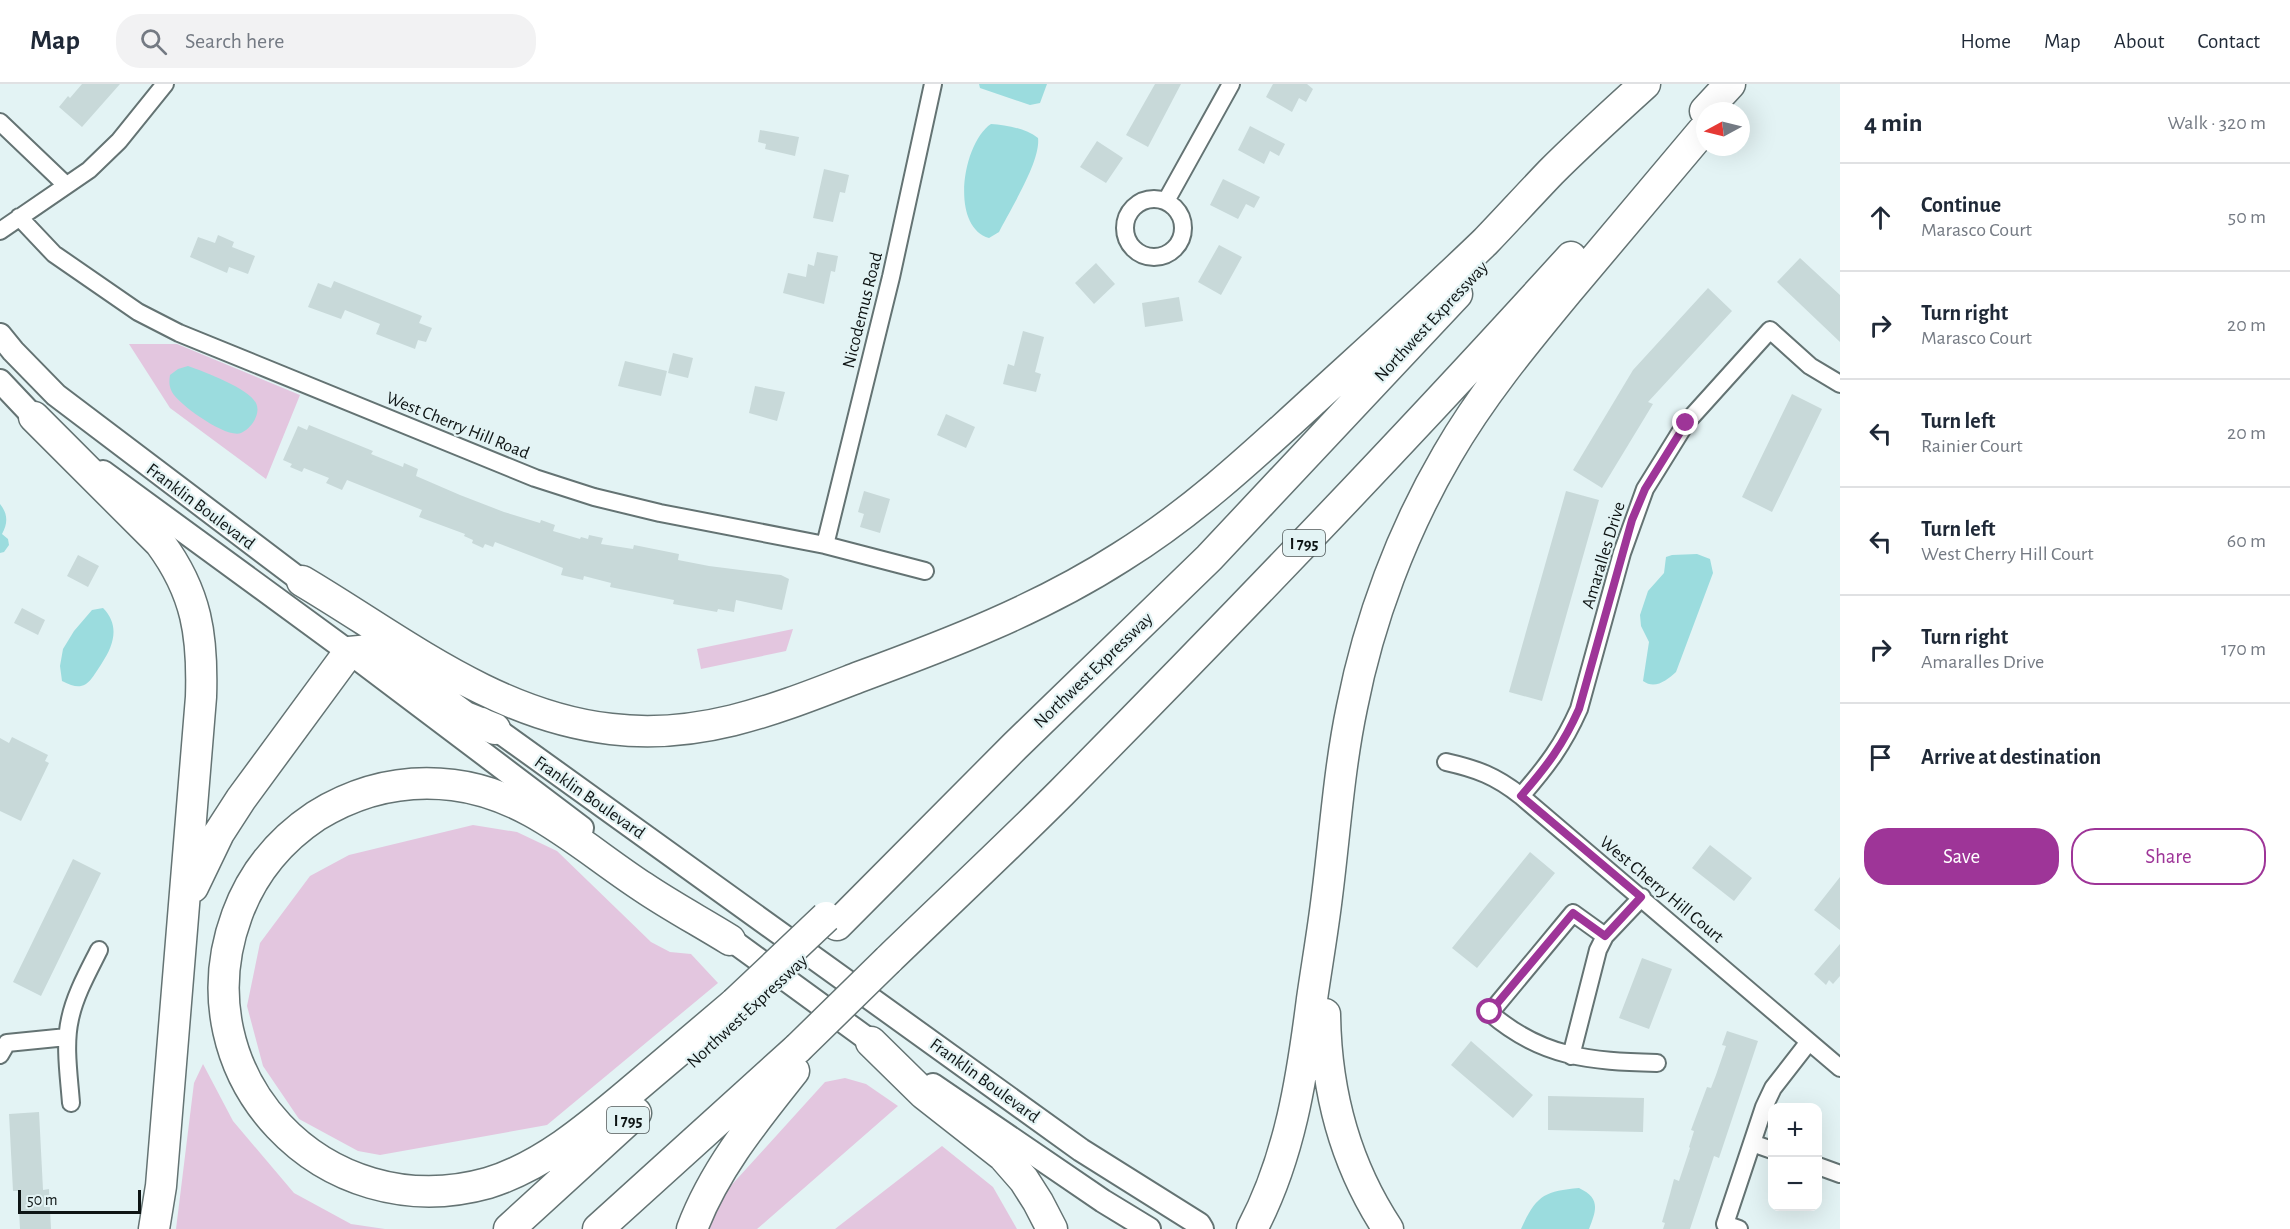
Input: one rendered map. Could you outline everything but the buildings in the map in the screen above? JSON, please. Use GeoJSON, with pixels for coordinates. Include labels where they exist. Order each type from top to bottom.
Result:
{"type":"FeatureCollection","features":[{"type":"Feature","properties":{"kind":"highway"},"geometry":{"type":"LineString","coordinates":[[302,581],[452,674],[516,704],[547,715],[610,729],[677,731],[705,727],[767,712],[914,657],[1028,609],[1122,557],[1176,520],[1242,466],[1425,299],[1487,240],[1554,170],[1645,84]]}},
{"type":"Feature","properties":{"kind":"highway","name":"Northwest Expressway"},"geometry":{"type":"LineString","coordinates":[[509,1229],[1209,558],[1392,364],[1650,84]]}},
{"type":"Feature","properties":{"kind":"highway","name":"I 795"},"geometry":{"type":"LineString","coordinates":[[1713,102],[1730,84]]}},
{"type":"Feature","properties":{"kind":"highway"},"geometry":{"type":"LineString","coordinates":[[1727,102],[1742,84]]}},
{"type":"Feature","properties":{"kind":"highway","name":"I 795"},"geometry":{"type":"LineString","coordinates":[[598,1229],[803,1051],[849,998],[1060,794],[1446,394],[1696,121]]}},
{"type":"Feature","properties":{"kind":"highway"},"geometry":{"type":"LineString","coordinates":[[1252,1229],[1266,1199],[1293,1120],[1303,1074],[1327,894],[1336,802],[1352,705],[1383,594],[1422,504],[1447,455],[1508,363],[1696,139]]}},
{"type":"Feature","properties":{"kind":"highway"},"geometry":{"type":"LineString","coordinates":[[34,417],[160,543],[178,570],[193,605],[199,630],[202,660],[201,697],[161,1186],[154,1229]]}},
{"type":"Feature","properties":{"kind":"highway"},"geometry":{"type":"LineString","coordinates":[[183,911],[201,867],[241,799],[349,652],[370,650],[382,656],[465,717],[495,729]]}},
{"type":"Feature","properties":{"kind":"highway"},"geometry":{"type":"LineString","coordinates":[[730,940],[643,887],[562,829],[520,805],[487,792],[456,785],[427,783],[391,786],[335,805],[309,821],[285,840],[260,870],[242,901],[231,931],[223,991],[226,1022],[234,1053],[246,1083],[263,1109],[303,1150],[328,1166],[368,1186],[400,1191],[429,1192],[457,1191],[490,1183],[520,1171],[594,1122],[741,1008]]}},
{"type":"Feature","properties":{"kind":"highway"},"geometry":{"type":"LineString","coordinates":[[1327,894],[1324,999],[1329,1078],[1346,1147],[1360,1182],[1388,1229]]}},
{"type":"Feature","properties":{"kind":"highway"},"geometry":{"type":"LineString","coordinates":[[872,1042],[924,1094],[1003,1156],[1034,1195],[1052,1229]]}},
{"type":"Feature","properties":{"kind":"highway"},"geometry":{"type":"LineString","coordinates":[[692,1229],[709,1192],[738,1143],[803,1051]]}},
{"type":"Feature","properties":{"kind":"main road","name":"Franklin Boulevard"},"geometry":{"type":"LineString","coordinates":[[0,335],[56,395],[495,729],[1081,1149],[1199,1224],[1202,1229]]}},
{"type":"Feature","properties":{"kind":"main road","name":"Franklin Boulevard"},"geometry":{"type":"LineString","coordinates":[[0,381],[34,417],[101,470],[349,652],[730,940],[872,1042],[1103,1201],[1149,1229]]}},
{"type":"Feature","properties":{"kind":"street"},"geometry":{"type":"LineString","coordinates":[[0,231],[89,170],[119,141],[165,84]]}},
{"type":"Feature","properties":{"kind":"street","name":"Nicodemus Road"},"geometry":{"type":"LineString","coordinates":[[825,544],[891,277],[933,84]]}},
{"type":"Feature","properties":{"kind":"street"},"geometry":{"type":"LineString","coordinates":[[1166,201],[1231,84]]}},
{"type":"Feature","properties":{"kind":"street"},"geometry":{"type":"LineString","coordinates":[[0,122],[66,185]]}},
{"type":"Feature","properties":{"kind":"street","name":"West Cherry Hill Road"},"geometry":{"type":"LineString","coordinates":[[19,217],[54,254],[138,312],[179,333],[535,478],[594,497],[660,513],[825,544],[925,572]]}},
{"type":"Feature","properties":{"kind":"street","name":"Amaralles Drive"},"geometry":{"type":"LineString","coordinates":[[1521,796],[1551,762],[1579,709],[1632,520],[1645,489],[1686,423],[1770,330],[1810,366],[1840,384]]}},
{"type":"Feature","properties":{"kind":"street","name":"West Cherry Hill Court"},"geometry":{"type":"LineString","coordinates":[[1446,762],[1476,769],[1500,780],[1521,796],[1840,1068]]}},
{"type":"Feature","properties":{"kind":"street"},"geometry":{"type":"LineString","coordinates":[[1571,1056],[1591,973],[1605,936],[1641,897]]}},
{"type":"Feature","properties":{"kind":"street"},"geometry":{"type":"LineString","coordinates":[[1605,936],[1573,913],[1490,1012],[1504,1025],[1548,1049],[1599,1061],[1657,1063]]}},
{"type":"Feature","properties":{"kind":"street"},"geometry":{"type":"LineString","coordinates":[[71,1103],[68,1037],[70,1018],[79,991],[99,950]]}},
{"type":"Feature","properties":{"kind":"street"},"geometry":{"type":"LineString","coordinates":[[3,1049],[68,1037]]}},
{"type":"Feature","properties":{"kind":"street"},"geometry":{"type":"LineString","coordinates":[[1738,1229],[1725,1224],[1752,1143],[1773,1088],[1808,1043]]}},
{"type":"Feature","properties":{"kind":"street"},"geometry":{"type":"LineString","coordinates":[[1752,1143],[1768,1148]]}},
{"type":"Feature","properties":{"kind":"street"},"geometry":{"type":"LineString","coordinates":[[1822,1167],[1840,1174]]}},
{"type":"Feature","properties":{"kind":"shaded area"},"geometry":{"type":"Polygon","coordinates":[[[129,344],[177,344],[300,395],[266,479],[170,408],[129,344]]]}},
{"type":"Feature","properties":{"kind":"shaded area"},"geometry":{"type":"Polygon","coordinates":[[[793,629],[786,651],[701,669],[697,649],[793,629]]]}},
{"type":"Feature","properties":{"kind":"shaded area"},"geometry":{"type":"Polygon","coordinates":[[[473,825],[517,832],[557,851],[651,942],[670,952],[691,954],[718,983],[547,1125],[380,1155],[358,1151],[299,1119],[263,1066],[247,1006],[260,943],[310,876],[349,855],[473,825]]]}},
{"type":"Feature","properties":{"kind":"shaded area"},"geometry":{"type":"Polygon","coordinates":[[[203,1064],[233,1121],[294,1193],[351,1224],[385,1229],[176,1229],[194,1083],[203,1064]]]}},
{"type":"Feature","properties":{"kind":"shaded area"},"geometry":{"type":"Polygon","coordinates":[[[845,1078],[866,1084],[898,1106],[757,1229],[708,1229],[727,1190],[825,1082],[845,1078]]]}},
{"type":"Feature","properties":{"kind":"shaded area"},"geometry":{"type":"Polygon","coordinates":[[[942,1146],[993,1187],[1017,1229],[835,1229],[942,1146]]]}},
{"type":"Feature","properties":{"kind":"water"},"geometry":{"type":"Polygon","coordinates":[[[979,84],[1047,84],[1040,103],[1030,105],[980,88],[979,84]]]}},
{"type":"Feature","properties":{"kind":"water"},"geometry":{"type":"Polygon","coordinates":[[[991,124],[1021,129],[1033,135],[1038,138],[1038,148],[1024,185],[999,232],[989,238],[976,230],[968,218],[965,183],[973,148],[981,134],[991,124]]]}},
{"type":"Feature","properties":{"kind":"water"},"geometry":{"type":"Polygon","coordinates":[[[188,366],[225,381],[251,397],[256,403],[257,415],[249,428],[241,433],[225,431],[204,420],[176,398],[170,388],[170,375],[188,366]]]}},
{"type":"Feature","properties":{"kind":"water"},"geometry":{"type":"Polygon","coordinates":[[[0,504],[5,511],[6,519],[2,534],[8,539],[9,545],[4,552],[0,553],[0,504]]]}},
{"type":"Feature","properties":{"kind":"water"},"geometry":{"type":"Polygon","coordinates":[[[1697,554],[1710,559],[1713,573],[1676,672],[1661,683],[1647,684],[1643,681],[1649,642],[1641,626],[1640,615],[1648,591],[1664,573],[1666,557],[1697,554]]]}},
{"type":"Feature","properties":{"kind":"water"},"geometry":{"type":"Polygon","coordinates":[[[103,608],[112,621],[113,635],[110,649],[86,684],[70,685],[62,681],[60,666],[63,649],[74,631],[92,610],[103,608]]]}},
{"type":"Feature","properties":{"kind":"water"},"geometry":{"type":"Polygon","coordinates":[[[1579,1188],[1594,1200],[1594,1216],[1589,1229],[1521,1229],[1531,1209],[1542,1197],[1557,1191],[1579,1188]]]}},
{"type":"Feature","properties":{"kind":"route"},"geometry":{"type":"LineString","coordinates":[[1490,1012],[1573,913],[1605,936],[1641,897],[1521,796],[1551,762],[1566,738],[1579,709],[1632,520],[1645,489],[1686,423]]}}]}
